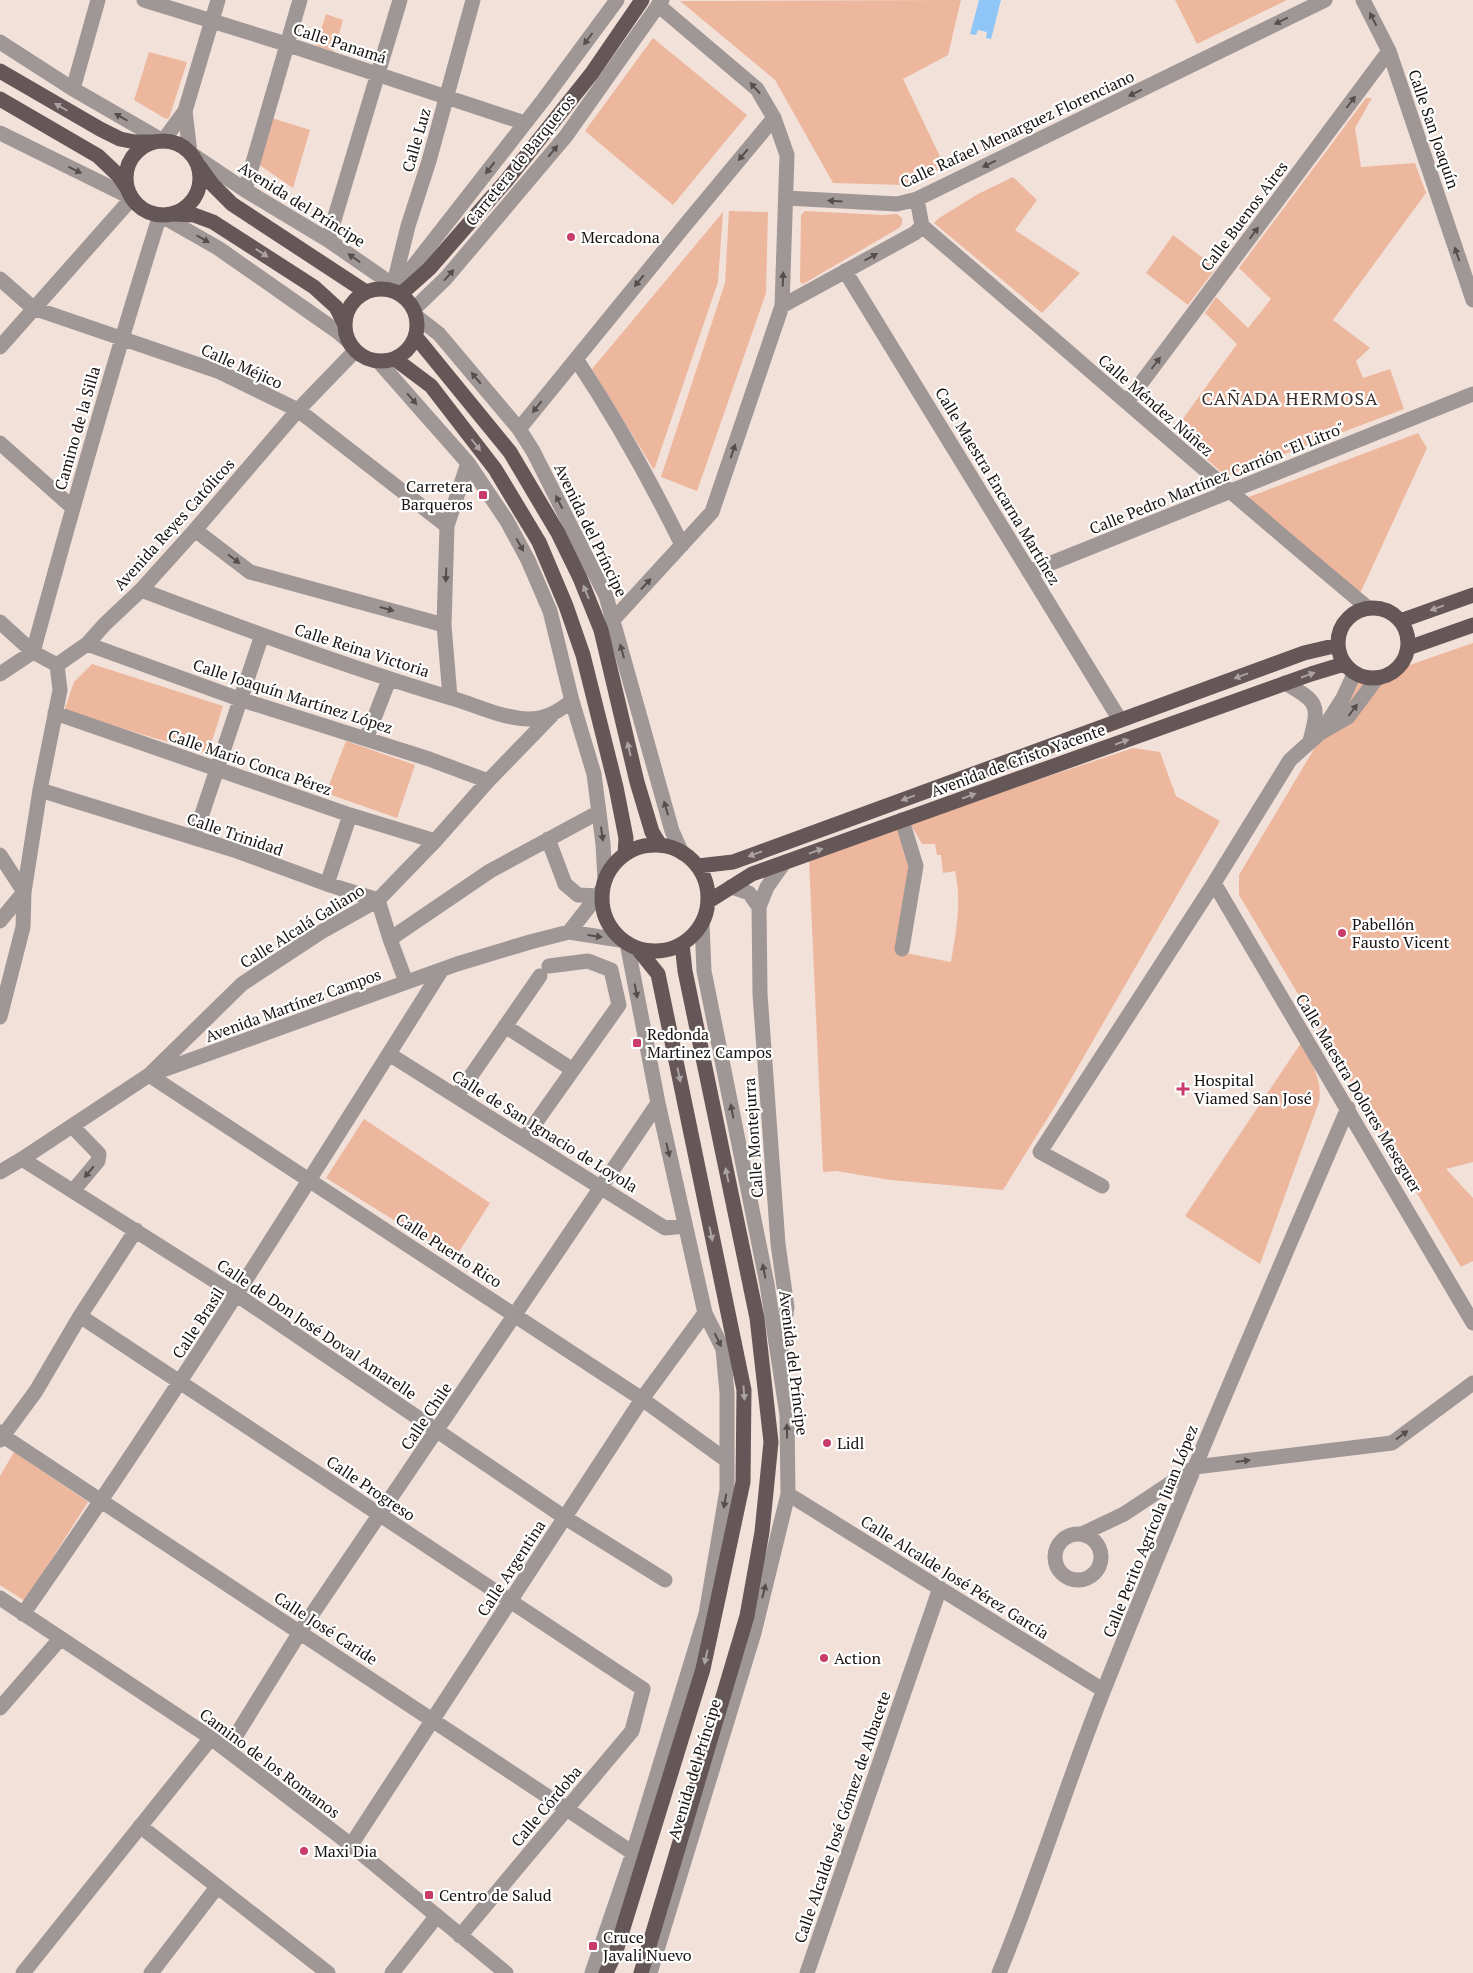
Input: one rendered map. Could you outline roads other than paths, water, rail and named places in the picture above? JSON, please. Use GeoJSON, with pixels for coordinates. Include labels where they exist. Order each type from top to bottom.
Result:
{"type":"FeatureCollection","features":[{"type":"Feature","properties":{"kind":"main road","name":"Carretera de Barqueros"},"geometry":{"type":"LineString","coordinates":[[395,291],[429,269],[506,181],[592,72],[642,0]]}},
{"type":"Feature","properties":{"kind":"main road"},"geometry":{"type":"LineString","coordinates":[[0,71],[106,133],[120,139],[182,146],[194,159],[200,175],[200,186],[190,204],[181,211],[166,215]]}},
{"type":"Feature","properties":{"kind":"main road"},"geometry":{"type":"LineString","coordinates":[[0,99],[98,156],[118,175],[144,210],[166,215],[194,215],[213,222],[314,287],[336,307],[345,325],[351,346],[362,356],[379,362],[395,359],[408,351],[416,338],[418,328],[416,313],[411,303],[395,291],[378,289],[366,292],[355,300],[347,311],[345,325]]}},
{"type":"Feature","properties":{"kind":"main road"},"geometry":{"type":"LineString","coordinates":[[130,193],[127,169],[131,160],[144,146],[158,142]]}},
{"type":"Feature","properties":{"kind":"main road","name":"Avenida del Príncipe"},"geometry":{"type":"LineString","coordinates":[[194,159],[212,184],[232,204],[366,292]]}},
{"type":"Feature","properties":{"kind":"main road","name":"Avenida del Príncipe"},"geometry":{"type":"LineString","coordinates":[[416,338],[510,452],[558,533],[580,578],[601,630],[637,782],[652,832],[660,845]]}},
{"type":"Feature","properties":{"kind":"main road"},"geometry":{"type":"LineString","coordinates":[[395,359],[430,386],[496,469],[539,542],[584,655],[616,787],[626,838],[625,854]]}},
{"type":"Feature","properties":{"kind":"main road"},"geometry":{"type":"LineString","coordinates":[[1400,621],[1473,595]]}},
{"type":"Feature","properties":{"kind":"main road"},"geometry":{"type":"LineString","coordinates":[[1368,608],[1384,610],[1400,621],[1408,634],[1408,648],[1406,658],[1399,667],[1389,675],[1377,678],[1365,678],[1349,669],[1340,657],[1338,645],[1341,628],[1349,617],[1358,611],[1368,608]]}},
{"type":"Feature","properties":{"kind":"main road"},"geometry":{"type":"LineString","coordinates":[[1408,648],[1473,625]]}},
{"type":"Feature","properties":{"kind":"main road","name":"Avenida de Cristo Yacente"},"geometry":{"type":"LineString","coordinates":[[698,866],[733,862],[1304,653],[1338,645]]}},
{"type":"Feature","properties":{"kind":"main road","name":"Avenida de Cristo Yacente"},"geometry":{"type":"LineString","coordinates":[[709,901],[752,874],[1285,683],[1349,669]]}},
{"type":"Feature","properties":{"kind":"main road"},"geometry":{"type":"LineString","coordinates":[[660,845],[672,847],[682,853],[691,858],[698,866],[707,884],[709,901],[702,924],[691,938],[682,944],[665,950],[648,950],[628,943],[608,922],[602,903],[602,888],[613,866],[625,854],[640,847],[660,845]]}},
{"type":"Feature","properties":{"kind":"main road","name":"Avenida del Príncipe"},"geometry":{"type":"LineString","coordinates":[[606,1973],[616,1951],[703,1669],[743,1482],[744,1390],[658,974],[628,943]]}},
{"type":"Feature","properties":{"kind":"main road","name":"Avenida del Príncipe"},"geometry":{"type":"LineString","coordinates":[[641,1973],[747,1616],[762,1532],[771,1442],[757,1318],[685,971],[682,944]]}},
{"type":"Feature","properties":{"kind":"street"},"geometry":{"type":"LineString","coordinates":[[73,89],[98,0]]}},
{"type":"Feature","properties":{"kind":"street","name":"Calle Panamá"},"geometry":{"type":"LineString","coordinates":[[144,0],[446,96],[525,124]]}},
{"type":"Feature","properties":{"kind":"street"},"geometry":{"type":"LineString","coordinates":[[194,159],[186,111],[218,0]]}},
{"type":"Feature","properties":{"kind":"street"},"geometry":{"type":"LineString","coordinates":[[245,190],[300,0]]}},
{"type":"Feature","properties":{"kind":"street"},"geometry":{"type":"LineString","coordinates":[[328,240],[400,0]]}},
{"type":"Feature","properties":{"kind":"street","name":"Calle Luz"},"geometry":{"type":"LineString","coordinates":[[395,291],[408,226],[429,161],[473,0]]}},
{"type":"Feature","properties":{"kind":"street","name":"Calle Rafael Menarguez Florenciano"},"geometry":{"type":"LineString","coordinates":[[786,198],[897,204],[917,199],[1325,0]]}},
{"type":"Feature","properties":{"kind":"street","name":"Calle San Joaquín"},"geometry":{"type":"LineString","coordinates":[[1363,0],[1389,51],[1473,300]]}},
{"type":"Feature","properties":{"kind":"street","name":"Carretera de Barqueros"},"geometry":{"type":"LineString","coordinates":[[395,291],[525,124],[611,1]]}},
{"type":"Feature","properties":{"kind":"street"},"geometry":{"type":"LineString","coordinates":[[613,620],[712,512],[782,306],[788,155],[774,118],[757,89],[660,3]]}},
{"type":"Feature","properties":{"kind":"street","name":"Carretera de Barqueros"},"geometry":{"type":"LineString","coordinates":[[416,313],[566,136],[660,3]]}},
{"type":"Feature","properties":{"kind":"street"},"geometry":{"type":"LineString","coordinates":[[0,42],[158,142],[186,111]]}},
{"type":"Feature","properties":{"kind":"street","name":"Calle Buenos Aires"},"geometry":{"type":"LineString","coordinates":[[1127,402],[1389,51]]}},
{"type":"Feature","properties":{"kind":"street"},"geometry":{"type":"LineString","coordinates":[[519,429],[774,118]]}},
{"type":"Feature","properties":{"kind":"street"},"geometry":{"type":"LineString","coordinates":[[0,133],[130,193],[0,347]]}},
{"type":"Feature","properties":{"kind":"street","name":"Avenida del Príncipe"},"geometry":{"type":"LineString","coordinates":[[194,159],[328,240],[383,278],[395,291]]}},
{"type":"Feature","properties":{"kind":"street"},"geometry":{"type":"LineString","coordinates":[[782,306],[915,233],[922,226],[917,199]]}},
{"type":"Feature","properties":{"kind":"street"},"geometry":{"type":"LineString","coordinates":[[166,215],[218,248],[338,332],[351,346]]}},
{"type":"Feature","properties":{"kind":"street","name":"Camino de la Silla"},"geometry":{"type":"LineString","coordinates":[[33,652],[72,507],[122,337],[166,215]]}},
{"type":"Feature","properties":{"kind":"street","name":"Calle Méndez Núñez"},"geometry":{"type":"LineString","coordinates":[[922,226],[1229,492],[1368,608]]}},
{"type":"Feature","properties":{"kind":"street","name":"Calle Maestra Encarna Martínez"},"geometry":{"type":"LineString","coordinates":[[845,271],[1120,720]]}},
{"type":"Feature","properties":{"kind":"street","name":"Calle Méjico"},"geometry":{"type":"LineString","coordinates":[[0,279],[33,308],[220,372],[298,410],[447,526]]}},
{"type":"Feature","properties":{"kind":"street","name":"Avenida del Príncipe"},"geometry":{"type":"LineString","coordinates":[[416,313],[439,334],[519,429],[533,451],[606,596],[672,831],[682,853]]}},
{"type":"Feature","properties":{"kind":"street","name":"Avenida Reyes Católicos"},"geometry":{"type":"LineString","coordinates":[[57,665],[87,644],[141,590],[195,530],[351,346]]}},
{"type":"Feature","properties":{"kind":"street"},"geometry":{"type":"LineString","coordinates":[[576,358],[616,420],[682,544]]}},
{"type":"Feature","properties":{"kind":"street"},"geometry":{"type":"LineString","coordinates":[[379,362],[468,463],[506,521],[528,560],[550,611],[572,701],[594,774],[599,812],[602,888],[569,932]]}},
{"type":"Feature","properties":{"kind":"street","name":"Calle Pedro Martínez Carrión \"El Litro\""},"geometry":{"type":"LineString","coordinates":[[1029,572],[1473,394]]}},
{"type":"Feature","properties":{"kind":"street"},"geometry":{"type":"LineString","coordinates":[[0,442],[72,507]]}},
{"type":"Feature","properties":{"kind":"street"},"geometry":{"type":"LineString","coordinates":[[450,697],[444,625],[447,526],[468,463]]}},
{"type":"Feature","properties":{"kind":"street"},"geometry":{"type":"LineString","coordinates":[[195,530],[250,572],[444,625]]}},
{"type":"Feature","properties":{"kind":"street","name":"Calle Reina Victoria"},"geometry":{"type":"LineString","coordinates":[[141,590],[389,680],[450,697],[510,718],[530,719],[552,715],[572,701]]}},
{"type":"Feature","properties":{"kind":"street"},"geometry":{"type":"LineString","coordinates":[[0,622],[33,652],[57,665],[60,690],[40,790],[24,892],[23,927],[0,1017]]}},
{"type":"Feature","properties":{"kind":"street"},"geometry":{"type":"LineString","coordinates":[[194,838],[262,635]]}},
{"type":"Feature","properties":{"kind":"street","name":"Calle Joaquín Martínez López"},"geometry":{"type":"LineString","coordinates":[[87,644],[239,699],[429,759],[488,781]]}},
{"type":"Feature","properties":{"kind":"street"},"geometry":{"type":"LineString","coordinates":[[0,674],[33,652]]}},
{"type":"Feature","properties":{"kind":"street"},"geometry":{"type":"LineString","coordinates":[[1102,1186],[1040,1152],[1214,883],[1290,760],[1315,737],[1343,698],[1349,669]]}},
{"type":"Feature","properties":{"kind":"street"},"geometry":{"type":"LineString","coordinates":[[1315,737],[1348,718],[1377,678]]}},
{"type":"Feature","properties":{"kind":"street"},"geometry":{"type":"LineString","coordinates":[[366,739],[389,680]]}},
{"type":"Feature","properties":{"kind":"street"},"geometry":{"type":"LineString","coordinates":[[1285,683],[1303,693],[1314,703],[1317,717],[1315,737]]}},
{"type":"Feature","properties":{"kind":"street","name":"Calle Mario Conca Pérez"},"geometry":{"type":"LineString","coordinates":[[55,713],[350,815],[435,841]]}},
{"type":"Feature","properties":{"kind":"street","name":"Calle Alcalá Galiano"},"geometry":{"type":"LineString","coordinates":[[149,1075],[242,984],[322,932],[378,900],[552,715]]}},
{"type":"Feature","properties":{"kind":"street","name":"Calle Trinidad"},"geometry":{"type":"LineString","coordinates":[[40,790],[194,838],[378,900]]}},
{"type":"Feature","properties":{"kind":"street"},"geometry":{"type":"LineString","coordinates":[[390,939],[490,871],[599,812]]}},
{"type":"Feature","properties":{"kind":"street"},"geometry":{"type":"LineString","coordinates":[[327,884],[350,815]]}},
{"type":"Feature","properties":{"kind":"street"},"geometry":{"type":"LineString","coordinates":[[902,820],[916,866],[902,949]]}},
{"type":"Feature","properties":{"kind":"street"},"geometry":{"type":"LineString","coordinates":[[548,839],[565,884],[578,895],[602,888]]}},
{"type":"Feature","properties":{"kind":"street"},"geometry":{"type":"LineString","coordinates":[[0,855],[24,892]]}},
{"type":"Feature","properties":{"kind":"street"},"geometry":{"type":"LineString","coordinates":[[759,907],[767,887],[784,863]]}},
{"type":"Feature","properties":{"kind":"street","name":"Calle Maestra Dolores Meseguer"},"geometry":{"type":"LineString","coordinates":[[1214,883],[1473,1323]]}},
{"type":"Feature","properties":{"kind":"street"},"geometry":{"type":"LineString","coordinates":[[732,887],[749,894],[759,907]]}},
{"type":"Feature","properties":{"kind":"street"},"geometry":{"type":"LineString","coordinates":[[0,922],[24,892]]}},
{"type":"Feature","properties":{"kind":"street"},"geometry":{"type":"LineString","coordinates":[[378,900],[406,982]]}},
{"type":"Feature","properties":{"kind":"street","name":"Calle Montejurra"},"geometry":{"type":"LineString","coordinates":[[759,907],[760,1004],[778,1244],[787,1307],[779,1365]]}},
{"type":"Feature","properties":{"kind":"street","name":"Avenida del Príncipe"},"geometry":{"type":"LineString","coordinates":[[650,1973],[754,1633],[788,1494],[787,1415],[766,1284],[704,971],[702,924]]}},
{"type":"Feature","properties":{"kind":"street","name":"Avenida Martínez Campos"},"geometry":{"type":"LineString","coordinates":[[0,1172],[22,1160],[149,1075],[457,964],[521,944],[569,932],[628,943]]}},
{"type":"Feature","properties":{"kind":"street","name":"Avenida del Príncipe"},"geometry":{"type":"LineString","coordinates":[[592,1973],[633,1853],[706,1614],[727,1490],[726,1392],[722,1349],[705,1313],[658,1103],[628,943]]}},
{"type":"Feature","properties":{"kind":"street"},"geometry":{"type":"LineString","coordinates":[[457,1096],[544,971],[588,961],[612,970],[619,1005],[524,1139]]}},
{"type":"Feature","properties":{"kind":"street","name":"Calle Brasil"},"geometry":{"type":"LineString","coordinates":[[23,1614],[101,1502],[237,1295],[441,971]]}},
{"type":"Feature","properties":{"kind":"street"},"geometry":{"type":"LineString","coordinates":[[505,1026],[573,1070]]}},
{"type":"Feature","properties":{"kind":"street","name":"Calle de San Ignacio de Loyola"},"geometry":{"type":"LineString","coordinates":[[389,1054],[665,1228],[686,1226]]}},
{"type":"Feature","properties":{"kind":"street","name":"Calle Puerto Rico"},"geometry":{"type":"LineString","coordinates":[[149,1075],[515,1314],[642,1399],[726,1460]]}},
{"type":"Feature","properties":{"kind":"street","name":"Calle Chile"},"geometry":{"type":"LineString","coordinates":[[227,1750],[300,1632],[658,1103]]}},
{"type":"Feature","properties":{"kind":"street","name":"Calle Perito Agrícola Juan López"},"geometry":{"type":"LineString","coordinates":[[999,1973],[1025,1910],[1103,1690],[1195,1467],[1348,1108]]}},
{"type":"Feature","properties":{"kind":"street"},"geometry":{"type":"LineString","coordinates":[[72,1126],[99,1154],[98,1161],[73,1191]]}},
{"type":"Feature","properties":{"kind":"street","name":"Calle de Don José Doval Amarelle"},"geometry":{"type":"LineString","coordinates":[[22,1160],[237,1295],[564,1517],[666,1580]]}},
{"type":"Feature","properties":{"kind":"street"},"geometry":{"type":"LineString","coordinates":[[1,1436],[36,1391],[80,1316],[136,1230]]}},
{"type":"Feature","properties":{"kind":"street","name":"Calle Argentina"},"geometry":{"type":"LineString","coordinates":[[351,1845],[642,1399],[705,1313]]}},
{"type":"Feature","properties":{"kind":"street","name":"Calle Progreso"},"geometry":{"type":"LineString","coordinates":[[80,1316],[643,1689]]}},
{"type":"Feature","properties":{"kind":"street"},"geometry":{"type":"LineString","coordinates":[[1082,1534],[1124,1514],[1195,1467],[1392,1443],[1473,1383]]}},
{"type":"Feature","properties":{"kind":"street","name":"Calle José Caride"},"geometry":{"type":"LineString","coordinates":[[1,1436],[633,1853]]}},
{"type":"Feature","properties":{"kind":"street","name":"Calle Alcalde José Pérez García"},"geometry":{"type":"LineString","coordinates":[[788,1494],[1103,1690]]}},
{"type":"Feature","properties":{"kind":"street","name":"Calle Alcalde José Gómez de Albacete"},"geometry":{"type":"LineString","coordinates":[[807,1973],[940,1588]]}},
{"type":"Feature","properties":{"kind":"street","name":"Camino de los Romanos"},"geometry":{"type":"LineString","coordinates":[[0,1598],[211,1738],[351,1845],[506,1973]]}},
{"type":"Feature","properties":{"kind":"street"},"geometry":{"type":"LineString","coordinates":[[0,1708],[60,1639]]}},
{"type":"Feature","properties":{"kind":"street","name":"Calle Córdoba"},"geometry":{"type":"LineString","coordinates":[[460,1936],[632,1731],[643,1689]]}},
{"type":"Feature","properties":{"kind":"street"},"geometry":{"type":"LineString","coordinates":[[23,1973],[211,1738]]}},
{"type":"Feature","properties":{"kind":"street"},"geometry":{"type":"LineString","coordinates":[[140,1826],[328,1973]]}},
{"type":"Feature","properties":{"kind":"street"},"geometry":{"type":"LineString","coordinates":[[151,1973],[217,1887]]}},
{"type":"Feature","properties":{"kind":"street"},"geometry":{"type":"LineString","coordinates":[[392,1973],[436,1917]]}},
{"type":"Feature","properties":{"kind":"water"},"geometry":{"type":"Polygon","coordinates":[[[979,0],[1001,0],[991,39],[986,38],[987,32],[978,30],[976,35],[970,34],[979,0]]]}},
{"type":"Feature","properties":{"kind":"place","name":"Mercadona"},"geometry":{"type":"Point","coordinates":[571,237]}},
{"type":"Feature","properties":{"kind":"place","name":"Carretera Barqueros"},"geometry":{"type":"Point","coordinates":[483,495]}},
{"type":"Feature","properties":{"kind":"place","name":"Pabellón Fausto Vicent"},"geometry":{"type":"Point","coordinates":[1342,933]}},
{"type":"Feature","properties":{"kind":"place","name":"Redonda Martinez Campos"},"geometry":{"type":"Point","coordinates":[637,1043]}},
{"type":"Feature","properties":{"kind":"place","name":"Hospital Viamed San José"},"geometry":{"type":"Point","coordinates":[1183,1089]}},
{"type":"Feature","properties":{"kind":"place","name":"Lidl"},"geometry":{"type":"Point","coordinates":[827,1443]}},
{"type":"Feature","properties":{"kind":"place","name":"Action"},"geometry":{"type":"Point","coordinates":[824,1658]}},
{"type":"Feature","properties":{"kind":"place","name":"Maxi Dia"},"geometry":{"type":"Point","coordinates":[304,1851]}},
{"type":"Feature","properties":{"kind":"place","name":"Centro de Salud"},"geometry":{"type":"Point","coordinates":[429,1895]}},
{"type":"Feature","properties":{"kind":"place","name":"Cruce Javali Nuevo"},"geometry":{"type":"Point","coordinates":[593,1946]}},
{"type":"Feature","properties":{"kind":"district","name":"CAÑADA HERMOSA"},"geometry":{"type":"Point","coordinates":[1290,398]}}]}
